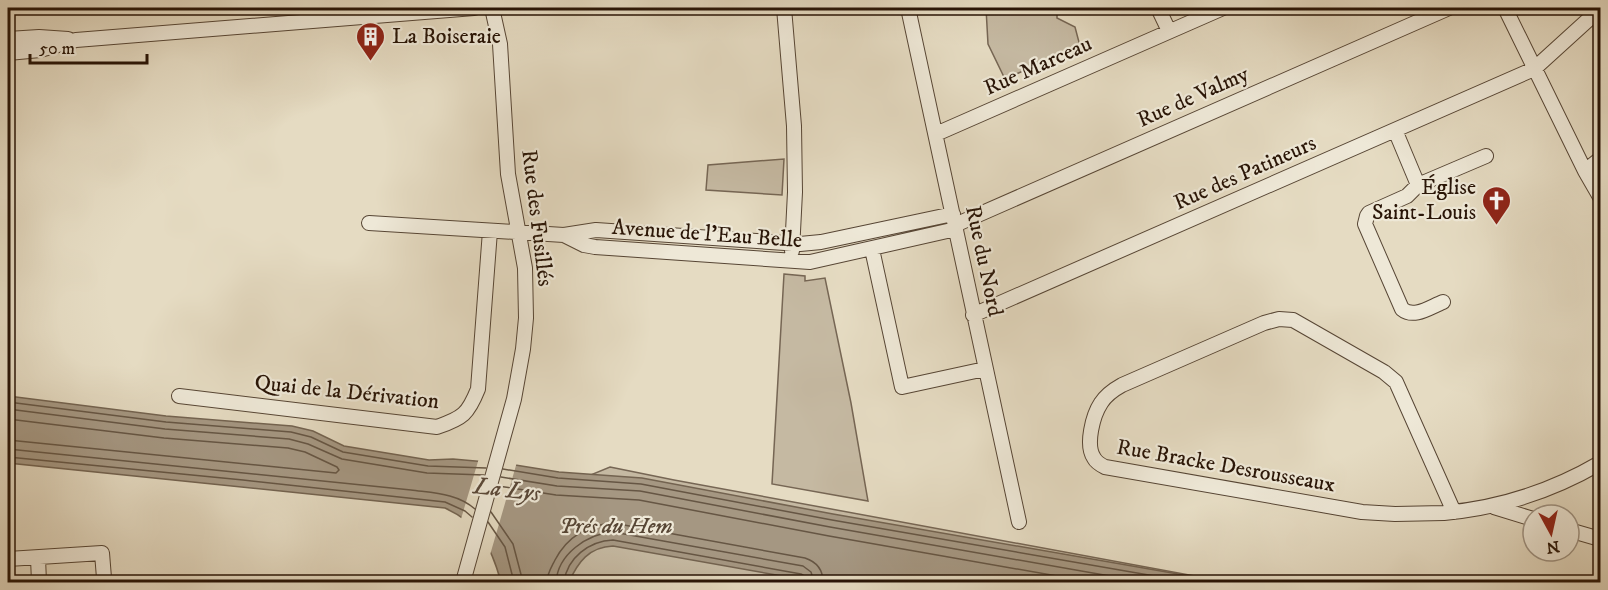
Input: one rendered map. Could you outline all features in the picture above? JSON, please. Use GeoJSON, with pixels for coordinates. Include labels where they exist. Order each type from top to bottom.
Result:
{"type":"FeatureCollection","features":[{"type":"Feature","properties":{"kind":"street"},"geometry":{"type":"LineString","coordinates":[[8,53],[40,50],[76,40],[474,8]]}},
{"type":"Feature","properties":{"kind":"street","name":"Rue des Fusillés"},"geometry":{"type":"LineString","coordinates":[[464,579],[505,433],[517,384],[525,333],[526,282],[508,174],[500,44],[492,8]]}},
{"type":"Feature","properties":{"kind":"street"},"geometry":{"type":"LineString","coordinates":[[784,8],[795,134],[795,192],[791,261]]}},
{"type":"Feature","properties":{"kind":"street","name":"Rue du Nord"},"geometry":{"type":"LineString","coordinates":[[908,8],[1019,522]]}},
{"type":"Feature","properties":{"kind":"street"},"geometry":{"type":"LineString","coordinates":[[1158,8],[1169,31]]}},
{"type":"Feature","properties":{"kind":"street","name":"Rue Marceau"},"geometry":{"type":"LineString","coordinates":[[936,134],[1223,8]]}},
{"type":"Feature","properties":{"kind":"street","name":"Rue de Valmy"},"geometry":{"type":"LineString","coordinates":[[954,223],[1449,8]]}},
{"type":"Feature","properties":{"kind":"street"},"geometry":{"type":"LineString","coordinates":[[1505,8],[1584,171],[1600,197]]}},
{"type":"Feature","properties":{"kind":"street","name":"Rue des Patineurs"},"geometry":{"type":"LineString","coordinates":[[973,315],[1534,69],[1600,9]]}},
{"type":"Feature","properties":{"kind":"street"},"geometry":{"type":"LineString","coordinates":[[8,39],[52,37],[76,40]]}},
{"type":"Feature","properties":{"kind":"street"},"geometry":{"type":"LineString","coordinates":[[1395,130],[1418,185]]}},
{"type":"Feature","properties":{"kind":"street"},"geometry":{"type":"LineString","coordinates":[[1443,302],[1416,313],[1407,313],[1402,309],[1365,224],[1367,216],[1407,196],[1418,185],[1486,156]]}},
{"type":"Feature","properties":{"kind":"street"},"geometry":{"type":"LineString","coordinates":[[1584,171],[1600,159]]}},
{"type":"Feature","properties":{"kind":"street","name":"Avenue de l'Eau Belle"},"geometry":{"type":"LineString","coordinates":[[369,223],[564,235],[596,230],[792,243],[821,242],[954,223]]}},
{"type":"Feature","properties":{"kind":"street","name":"Avenue de l'Eau Belle"},"geometry":{"type":"LineString","coordinates":[[564,235],[584,245],[595,247],[810,262],[872,249],[954,223]]}},
{"type":"Feature","properties":{"kind":"street","name":"Quai de la Dérivation"},"geometry":{"type":"LineString","coordinates":[[179,396],[437,427],[459,419],[471,407],[478,389],[490,231]]}},
{"type":"Feature","properties":{"kind":"street"},"geometry":{"type":"LineString","coordinates":[[872,249],[902,387],[985,369]]}},
{"type":"Feature","properties":{"kind":"street","name":"Rue Bracke Desrousseaux"},"geometry":{"type":"LineString","coordinates":[[1454,512],[1396,382],[1384,372],[1293,320],[1279,319],[1264,323],[1122,385],[1108,394],[1095,416],[1091,449],[1094,459],[1105,467],[1362,512],[1395,514],[1454,512],[1492,507],[1536,493],[1600,464]]}},
{"type":"Feature","properties":{"kind":"street","name":"Rue Bracke Desrousseaux"},"geometry":{"type":"LineString","coordinates":[[1492,507],[1521,515]]}},
{"type":"Feature","properties":{"kind":"street"},"geometry":{"type":"LineString","coordinates":[[1581,533],[1600,539]]}},
{"type":"Feature","properties":{"kind":"street"},"geometry":{"type":"LineString","coordinates":[[8,560],[102,553],[104,578]]}},
{"type":"Feature","properties":{"kind":"street"},"geometry":{"type":"LineString","coordinates":[[38,558],[39,582]]}},
{"type":"Feature","properties":{"kind":"green space"},"geometry":{"type":"Polygon","coordinates":[[[986,8],[1057,8],[1057,18],[1075,27],[1080,46],[1005,79],[988,44],[986,8]]]}},
{"type":"Feature","properties":{"kind":"green space"},"geometry":{"type":"Polygon","coordinates":[[[784,159],[782,195],[706,190],[708,165],[784,159]]]}},
{"type":"Feature","properties":{"kind":"green space"},"geometry":{"type":"Polygon","coordinates":[[[784,274],[805,276],[805,281],[825,278],[851,403],[868,501],[772,484],[784,274]]]}},
{"type":"Feature","properties":{"kind":"green space","name":"Prés du Hem"},"geometry":{"type":"Polygon","coordinates":[[[610,467],[1227,582],[516,582],[571,483],[610,467]]]}},
{"type":"Feature","properties":{"kind":"water","name":"La Lys"},"geometry":{"type":"Polygon","coordinates":[[[8,396],[166,416],[292,426],[313,431],[344,446],[429,460],[453,459],[509,464],[559,472],[642,478],[833,514],[1224,582],[816,582],[613,546],[597,549],[585,557],[569,582],[501,582],[493,558],[482,538],[467,521],[445,508],[8,463],[8,396]]]}},
{"type":"Feature","properties":{"kind":"pier"},"geometry":{"type":"Polygon","coordinates":[[[479,458],[517,462],[490,555],[475,532],[461,519],[479,458]]]}},
{"type":"Feature","properties":{"kind":"place","name":"La Boiseraie"},"geometry":{"type":"Point","coordinates":[371,62]}},
{"type":"Feature","properties":{"kind":"place","name":"Église Saint-Louis"},"geometry":{"type":"Point","coordinates":[1497,226]}}]}
